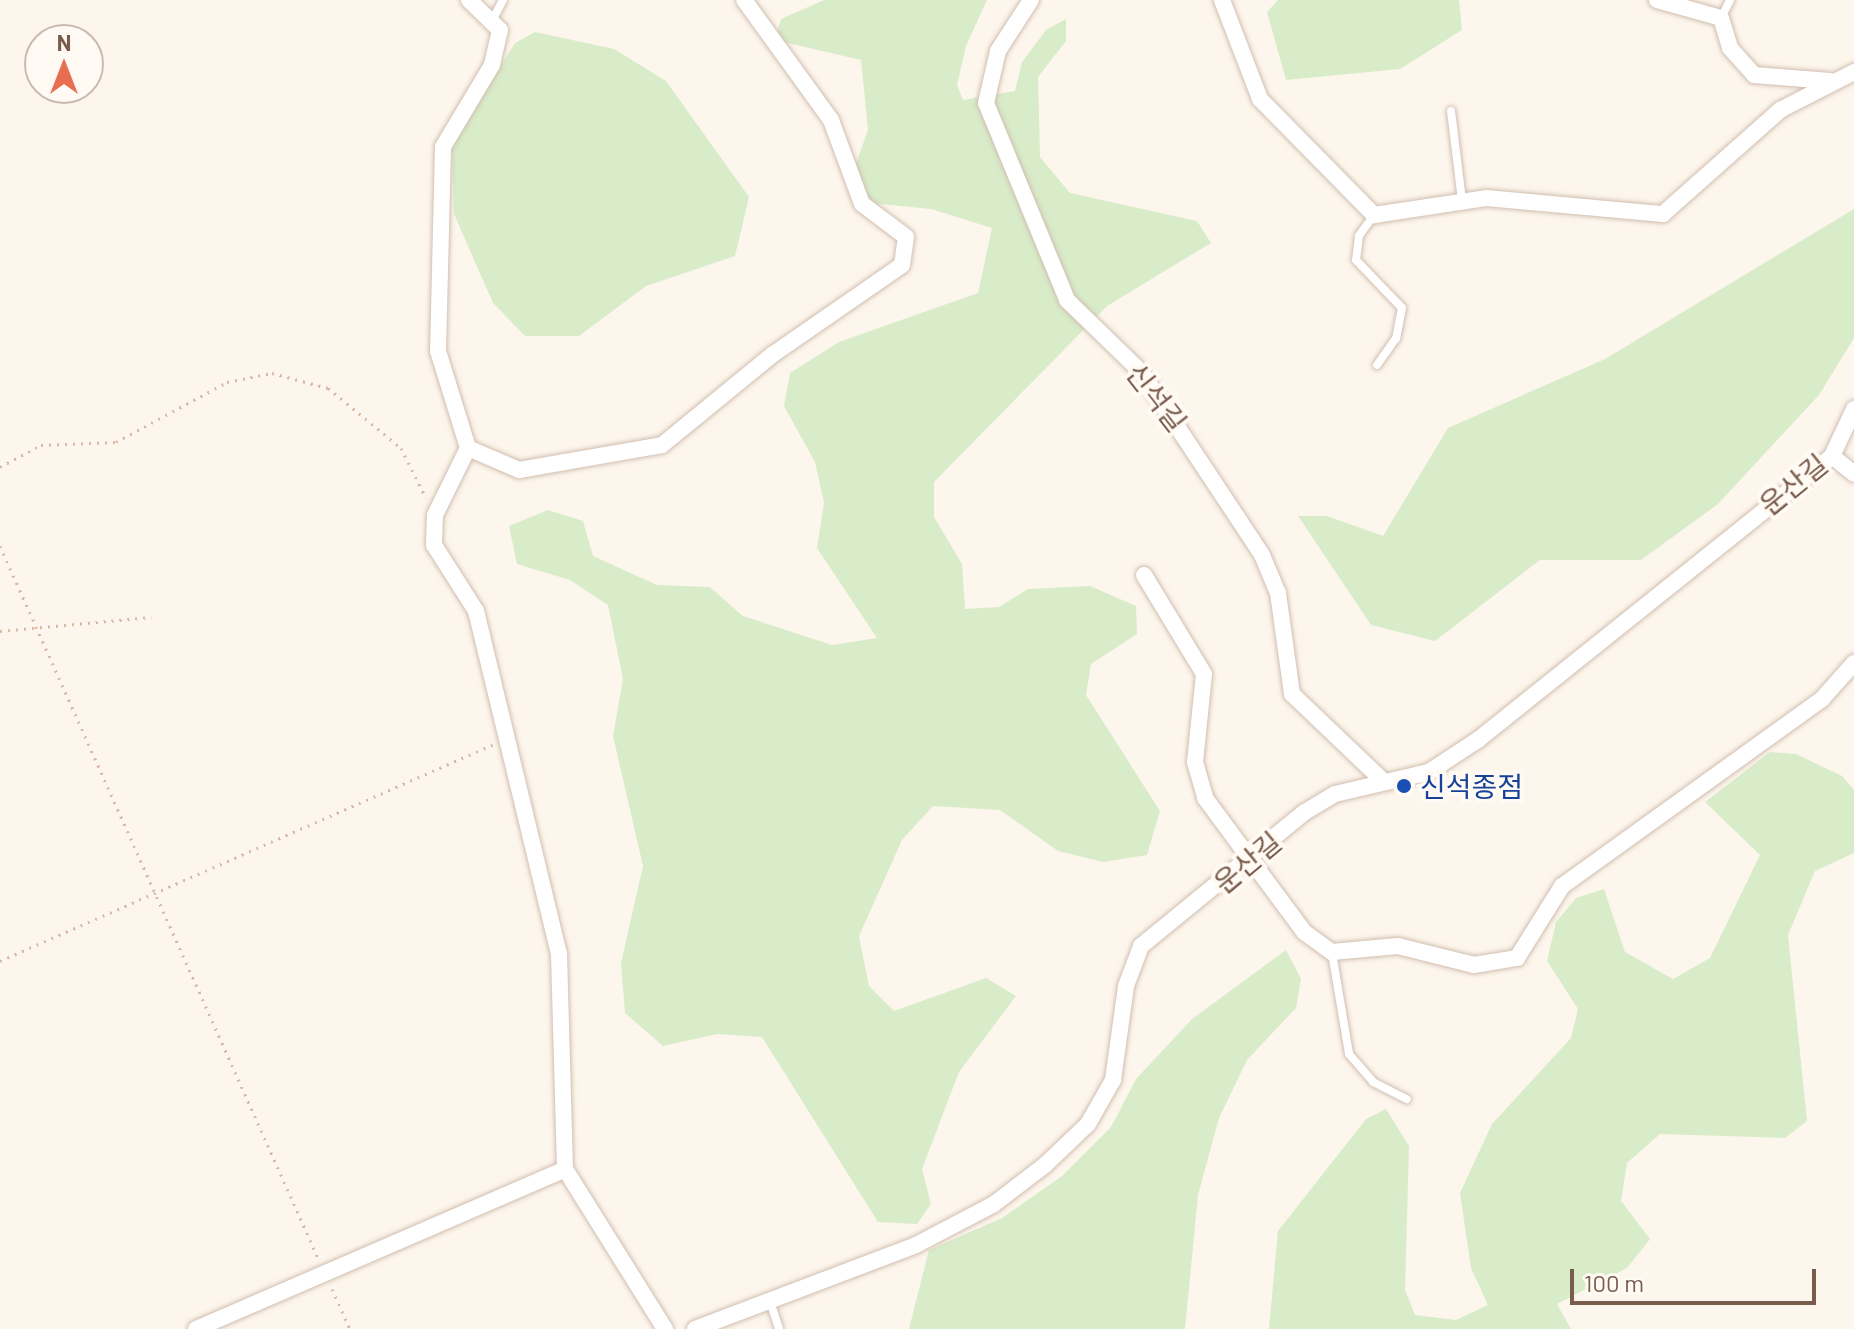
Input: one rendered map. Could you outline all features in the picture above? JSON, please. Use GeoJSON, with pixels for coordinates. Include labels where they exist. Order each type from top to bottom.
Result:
{"type":"FeatureCollection","features":[{"type":"Feature","properties":{"kind":"street"},"geometry":{"type":"LineString","coordinates":[[469,0],[494,17],[500,30],[492,65],[443,147],[438,351],[468,448],[435,515],[434,545],[476,611],[559,954],[565,1169],[665,1329]]}},
{"type":"Feature","properties":{"kind":"street"},"geometry":{"type":"LineString","coordinates":[[468,448],[519,470],[662,445],[772,355],[902,265],[906,237],[874,218],[857,197],[831,120],[744,0]]}},
{"type":"Feature","properties":{"kind":"street","name":"신석길"},"geometry":{"type":"LineString","coordinates":[[1031,0],[998,51],[986,103],[1067,300],[1141,372],[1262,555],[1278,593],[1292,694],[1383,781]]}},
{"type":"Feature","properties":{"kind":"street"},"geometry":{"type":"LineString","coordinates":[[1222,0],[1260,99],[1374,215],[1462,201],[1663,214],[1780,110],[1831,81],[1854,72]]}},
{"type":"Feature","properties":{"kind":"street"},"geometry":{"type":"LineString","coordinates":[[1657,0],[1721,18],[1730,48],[1754,75],[1831,81]]}},
{"type":"Feature","properties":{"kind":"street","name":"운산길"},"geometry":{"type":"LineString","coordinates":[[695,1329],[916,1245],[994,1204],[1045,1165],[1088,1124],[1113,1080],[1126,986],[1141,946],[1250,864],[1305,812],[1335,794],[1429,772],[1479,739],[1832,456],[1854,409]]}},
{"type":"Feature","properties":{"kind":"street"},"geometry":{"type":"LineString","coordinates":[[1832,456],[1854,474]]}},
{"type":"Feature","properties":{"kind":"street"},"geometry":{"type":"LineString","coordinates":[[1144,575],[1204,674],[1197,778],[1215,819],[1304,932],[1332,952],[1398,946],[1474,965],[1517,958],[1562,886],[1822,699],[1854,663]]}},
{"type":"Feature","properties":{"kind":"street"},"geometry":{"type":"LineString","coordinates":[[196,1329],[324,1270],[565,1169]]}},
{"type":"Feature","properties":{"kind":"lane"},"geometry":{"type":"LineString","coordinates":[[494,17],[503,0]]}},
{"type":"Feature","properties":{"kind":"lane"},"geometry":{"type":"LineString","coordinates":[[1721,18],[1730,0]]}},
{"type":"Feature","properties":{"kind":"lane"},"geometry":{"type":"LineString","coordinates":[[1451,111],[1462,201]]}},
{"type":"Feature","properties":{"kind":"lane"},"geometry":{"type":"LineString","coordinates":[[1374,215],[1359,236],[1356,260],[1402,308],[1396,338],[1377,365]]}},
{"type":"Feature","properties":{"kind":"lane"},"geometry":{"type":"LineString","coordinates":[[1332,952],[1349,1054],[1373,1082],[1407,1099]]}},
{"type":"Feature","properties":{"kind":"lane"},"geometry":{"type":"LineString","coordinates":[[770,1301],[779,1329]]}},
{"type":"Feature","properties":{"kind":"path"},"geometry":{"type":"LineString","coordinates":[[0,467],[52,443],[116,442],[227,382],[272,373],[328,388],[401,448],[435,515]]}},
{"type":"Feature","properties":{"kind":"path"},"geometry":{"type":"LineString","coordinates":[[0,546],[41,627],[153,896],[350,1329]]}},
{"type":"Feature","properties":{"kind":"path"},"geometry":{"type":"LineString","coordinates":[[0,631],[151,617]]}},
{"type":"Feature","properties":{"kind":"path"},"geometry":{"type":"LineString","coordinates":[[0,961],[505,738]]}},
{"type":"Feature","properties":{"kind":"green space"},"geometry":{"type":"Polygon","coordinates":[[[824,0],[987,0],[966,46],[957,85],[963,100],[1015,91],[1022,62],[1046,30],[1066,19],[1066,41],[1038,77],[1040,157],[1070,193],[1197,221],[1211,243],[1107,306],[934,482],[934,517],[962,564],[965,609],[999,607],[1028,589],[1090,586],[1136,606],[1137,634],[1091,664],[1086,695],[1160,811],[1147,855],[1103,862],[1058,851],[1000,810],[933,806],[902,840],[859,936],[869,986],[894,1011],[986,978],[1016,996],[959,1072],[922,1169],[931,1204],[917,1224],[878,1222],[762,1037],[717,1034],[663,1046],[625,1013],[621,963],[643,866],[613,736],[623,679],[608,605],[570,580],[517,564],[509,526],[548,510],[583,521],[593,556],[657,585],[710,587],[743,616],[832,645],[877,638],[817,548],[824,503],[815,462],[784,406],[790,373],[839,342],[978,293],[992,228],[931,209],[871,203],[853,172],[868,130],[861,60],[775,40],[781,19],[824,0]]]}},
{"type":"Feature","properties":{"kind":"green space"},"geometry":{"type":"Polygon","coordinates":[[[1278,0],[1459,0],[1462,30],[1400,69],[1286,80],[1267,12],[1278,0]]]}},
{"type":"Feature","properties":{"kind":"green space"},"geometry":{"type":"Polygon","coordinates":[[[535,32],[614,49],[666,81],[749,197],[735,256],[646,286],[579,336],[525,336],[493,303],[454,214],[452,144],[515,43],[535,32]]]}},
{"type":"Feature","properties":{"kind":"green space"},"geometry":{"type":"Polygon","coordinates":[[[1854,209],[1854,338],[1819,395],[1718,504],[1641,560],[1540,560],[1435,641],[1371,625],[1298,516],[1327,516],[1383,536],[1448,428],[1605,359],[1854,209]]]}},
{"type":"Feature","properties":{"kind":"green space"},"geometry":{"type":"Polygon","coordinates":[[[1770,752],[1796,754],[1842,776],[1854,790],[1854,853],[1815,871],[1788,935],[1807,1121],[1785,1138],[1660,1134],[1627,1163],[1621,1201],[1650,1239],[1627,1268],[1557,1304],[1571,1329],[1269,1329],[1278,1231],[1366,1119],[1386,1109],[1409,1146],[1405,1290],[1415,1315],[1456,1320],[1488,1305],[1471,1268],[1460,1193],[1492,1124],[1571,1038],[1578,1009],[1547,961],[1556,922],[1576,898],[1604,889],[1625,952],[1673,979],[1710,958],[1760,855],[1705,802],[1770,752]]]}},
{"type":"Feature","properties":{"kind":"green space"},"geometry":{"type":"Polygon","coordinates":[[[1286,950],[1301,979],[1296,1008],[1247,1060],[1219,1118],[1198,1195],[1185,1329],[909,1329],[929,1250],[1002,1218],[1062,1176],[1111,1127],[1136,1079],[1192,1019],[1286,950]]]}},
{"type":"Feature","properties":{"kind":"place","name":"신석종점"},"geometry":{"type":"Point","coordinates":[1404,786]}}]}
